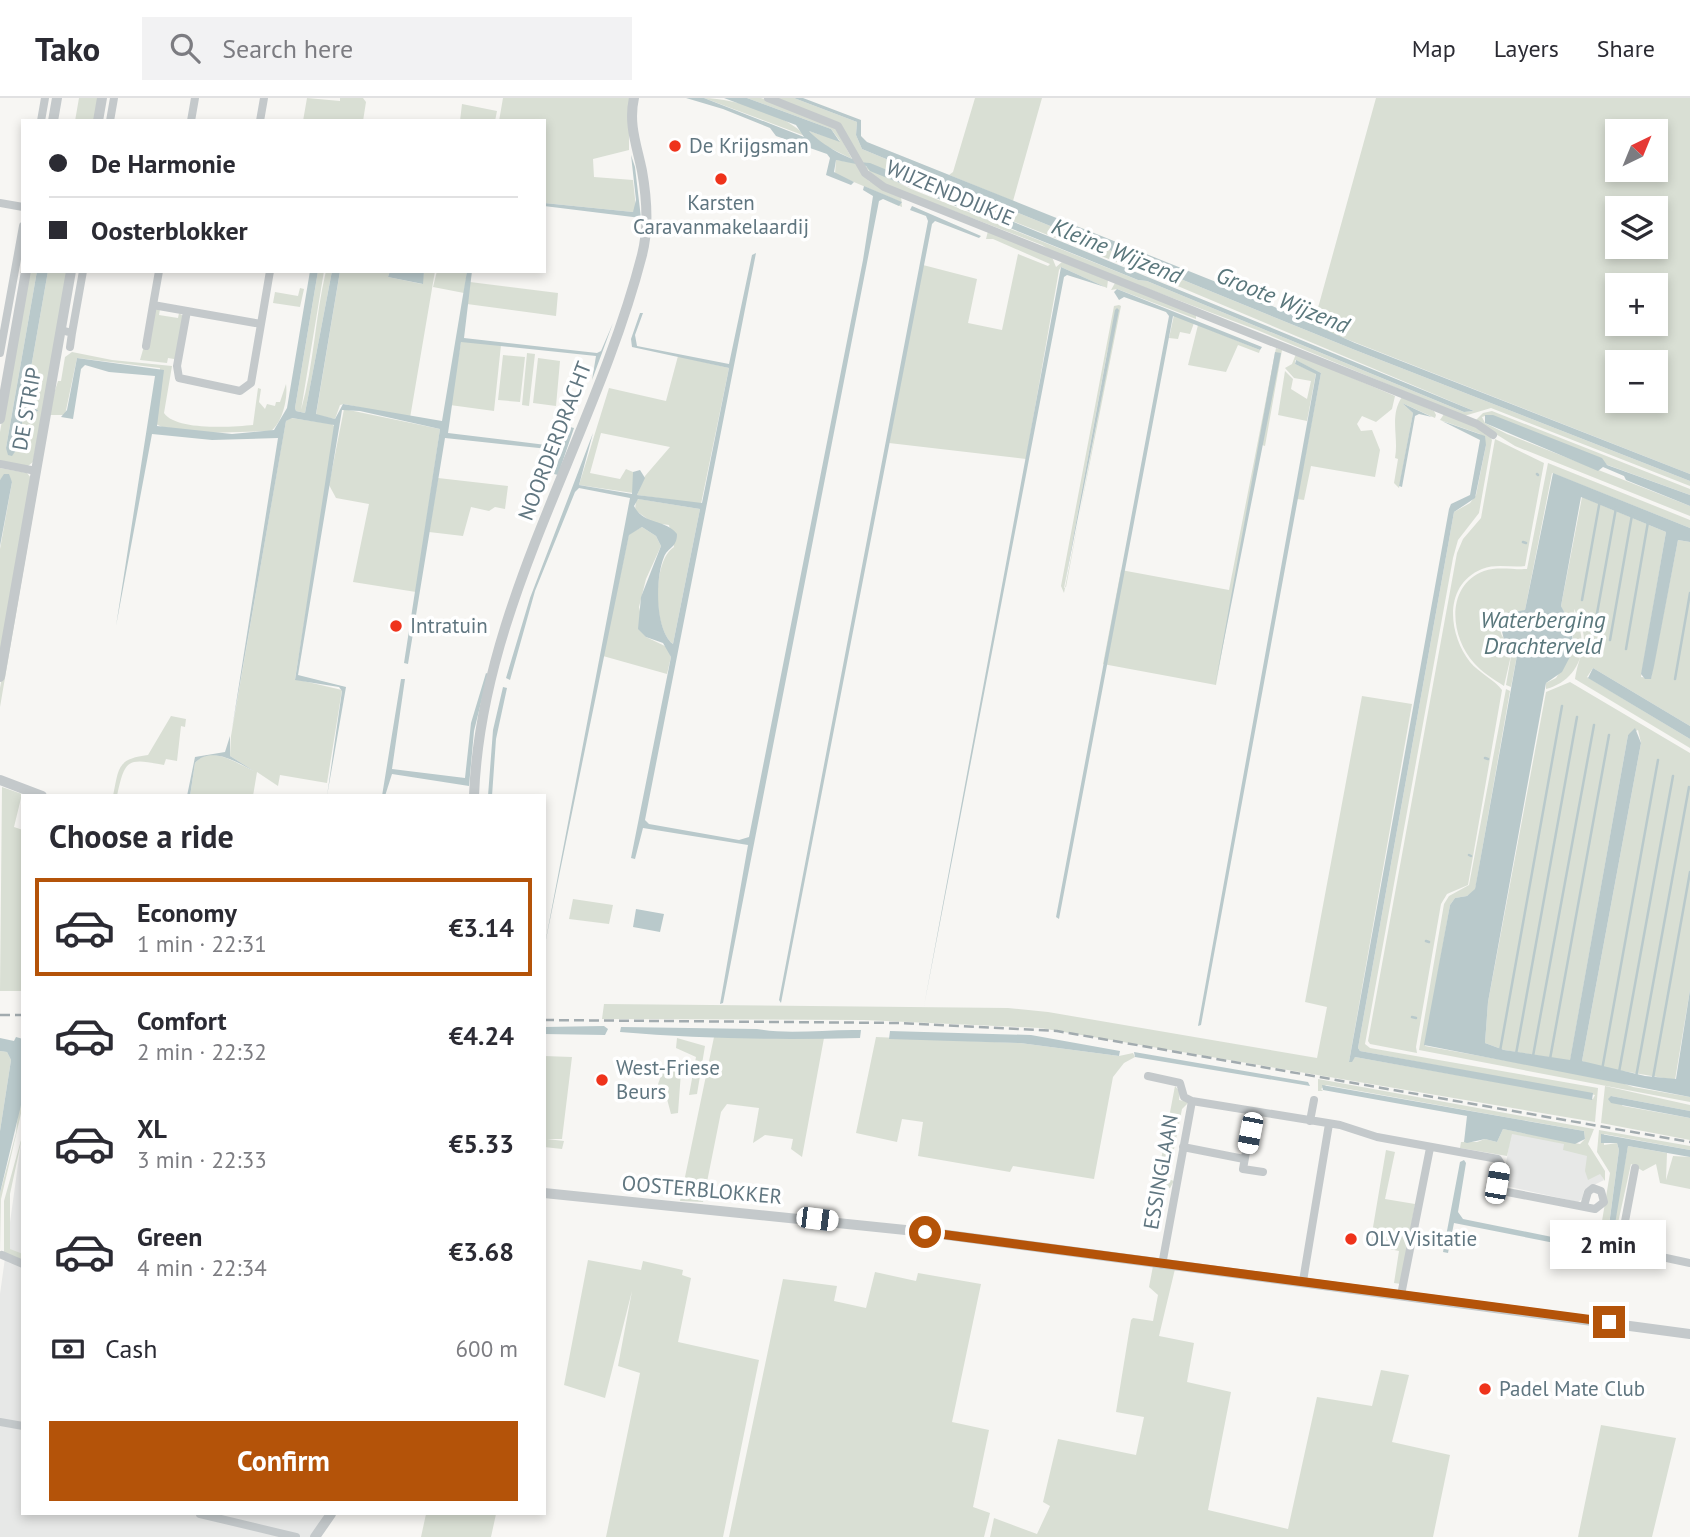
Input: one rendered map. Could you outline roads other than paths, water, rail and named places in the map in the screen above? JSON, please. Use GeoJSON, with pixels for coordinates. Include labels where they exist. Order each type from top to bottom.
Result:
{"type":"FeatureCollection","features":[{"type":"Feature","properties":{"kind":"street"},"geometry":{"type":"LineString","coordinates":[[41,119],[45,98]]}},
{"type":"Feature","properties":{"kind":"street"},"geometry":{"type":"LineString","coordinates":[[53,119],[57,98]]}},
{"type":"Feature","properties":{"kind":"street"},"geometry":{"type":"LineString","coordinates":[[98,119],[102,98]]}},
{"type":"Feature","properties":{"kind":"street"},"geometry":{"type":"LineString","coordinates":[[110,119],[114,98]]}},
{"type":"Feature","properties":{"kind":"street"},"geometry":{"type":"LineString","coordinates":[[191,119],[195,98]]}},
{"type":"Feature","properties":{"kind":"street"},"geometry":{"type":"LineString","coordinates":[[260,119],[264,98]]}},
{"type":"Feature","properties":{"kind":"street","name":"NOORDERDRACHT"},"geometry":{"type":"LineString","coordinates":[[474,794],[476,747],[488,689],[512,607],[624,314],[645,243],[645,195],[631,124],[635,98]]}},
{"type":"Feature","properties":{"kind":"street","name":"WIJZENDDIJKJE"},"geometry":{"type":"LineString","coordinates":[[768,98],[835,123],[844,132],[861,167],[868,176],[884,187],[1477,424],[1493,435]]}},
{"type":"Feature","properties":{"kind":"street"},"geometry":{"type":"LineString","coordinates":[[0,203],[21,206]]}},
{"type":"Feature","properties":{"kind":"street"},"geometry":{"type":"LineString","coordinates":[[0,353],[21,237]]}},
{"type":"Feature","properties":{"kind":"street","name":"DE STRIP"},"geometry":{"type":"LineString","coordinates":[[0,419],[26,273]]}},
{"type":"Feature","properties":{"kind":"street","name":"DE STRIP"},"geometry":{"type":"LineString","coordinates":[[0,677],[71,273]]}},
{"type":"Feature","properties":{"kind":"street"},"geometry":{"type":"LineString","coordinates":[[70,347],[83,273]]}},
{"type":"Feature","properties":{"kind":"street"},"geometry":{"type":"LineString","coordinates":[[146,346],[159,273]]}},
{"type":"Feature","properties":{"kind":"street"},"geometry":{"type":"LineString","coordinates":[[187,312],[177,366],[179,378],[240,391],[251,383],[270,273]]}},
{"type":"Feature","properties":{"kind":"street"},"geometry":{"type":"LineString","coordinates":[[153,305],[261,324]]}},
{"type":"Feature","properties":{"kind":"street"},"geometry":{"type":"LineString","coordinates":[[61,330],[72,333]]}},
{"type":"Feature","properties":{"kind":"street"},"geometry":{"type":"LineString","coordinates":[[0,464],[36,471]]}},
{"type":"Feature","properties":{"kind":"street"},"geometry":{"type":"LineString","coordinates":[[0,780],[37,794]]}},
{"type":"Feature","properties":{"kind":"street","name":"ESSINGLAAN"},"geometry":{"type":"LineString","coordinates":[[1148,1076],[1180,1083],[1184,1097],[1192,1101],[1163,1265]]}},
{"type":"Feature","properties":{"kind":"street"},"geometry":{"type":"LineString","coordinates":[[1310,1121],[1314,1100]]}},
{"type":"Feature","properties":{"kind":"street"},"geometry":{"type":"LineString","coordinates":[[1192,1101],[1329,1124],[1430,1148],[1498,1160],[1501,1164],[1497,1183],[1502,1191],[1584,1206]]}},
{"type":"Feature","properties":{"kind":"street"},"geometry":{"type":"LineString","coordinates":[[1253,1113],[1243,1169],[1263,1172]]}},
{"type":"Feature","properties":{"kind":"street"},"geometry":{"type":"LineString","coordinates":[[1303,1281],[1329,1124]]}},
{"type":"Feature","properties":{"kind":"street"},"geometry":{"type":"LineString","coordinates":[[1183,1147],[1244,1159]]}},
{"type":"Feature","properties":{"kind":"street"},"geometry":{"type":"LineString","coordinates":[[1401,1295],[1430,1148]]}},
{"type":"Feature","properties":{"kind":"street"},"geometry":{"type":"LineString","coordinates":[[1635,1168],[1620,1248],[1624,1251],[1690,1261]]}},
{"type":"Feature","properties":{"kind":"street","name":"OOSTERBLOKKER"},"geometry":{"type":"LineString","coordinates":[[546,1193],[885,1227],[1690,1334]]}},
{"type":"Feature","properties":{"kind":"street"},"geometry":{"type":"LineString","coordinates":[[2,1255],[21,1263]]}},
{"type":"Feature","properties":{"kind":"street"},"geometry":{"type":"LineString","coordinates":[[0,1422],[21,1426]]}},
{"type":"Feature","properties":{"kind":"street"},"geometry":{"type":"LineString","coordinates":[[315,1537],[330,1515]]}},
{"type":"Feature","properties":{"kind":"street"},"geometry":{"type":"LineString","coordinates":[[223,1516],[296,1537]]}},
{"type":"Feature","properties":{"kind":"water"},"geometry":{"type":"Polygon","coordinates":[[[686,98],[704,98],[804,137],[796,125],[724,98],[747,98],[831,129],[840,142],[809,131],[846,156],[870,163],[1474,411],[1464,412],[1147,281],[1138,280],[870,171],[866,166],[836,160],[834,172],[854,182],[851,185],[826,175],[830,158],[827,154],[776,136],[770,128],[723,109],[686,98]]]}},
{"type":"Feature","properties":{"kind":"water","name":"Kleine Wijzend"},"geometry":{"type":"Polygon","coordinates":[[[794,98],[803,98],[861,120],[861,136],[867,142],[1241,292],[1355,343],[1690,474],[1690,481],[1355,350],[862,149],[856,135],[857,122],[794,98]]]}},
{"type":"Feature","properties":{"kind":"water"},"geometry":{"type":"Polygon","coordinates":[[[631,155],[641,218],[546,206],[546,203],[633,212],[636,200],[631,155]]]}},
{"type":"Feature","properties":{"kind":"water"},"geometry":{"type":"Polygon","coordinates":[[[864,186],[902,202],[899,206],[883,199],[879,201],[723,1003],[720,1004],[748,845],[643,828],[635,859],[631,858],[671,657],[663,643],[646,637],[638,629],[641,597],[661,546],[656,536],[642,527],[629,535],[546,939],[630,498],[579,488],[575,492],[535,591],[510,680],[506,678],[530,598],[593,433],[579,485],[632,494],[633,472],[640,470],[645,478],[637,495],[702,503],[729,368],[632,347],[631,339],[640,313],[643,313],[635,335],[637,346],[729,364],[752,255],[756,253],[645,820],[649,824],[739,840],[749,837],[863,260],[873,196],[863,190],[864,186]],[[638,499],[634,506],[638,512],[677,534],[676,542],[664,557],[658,590],[663,627],[673,644],[700,509],[638,499]]]}},
{"type":"Feature","properties":{"kind":"water"},"geometry":{"type":"Polygon","coordinates":[[[912,206],[981,236],[979,238],[935,221],[932,224],[781,1003],[779,1000],[928,221],[926,216],[910,210],[912,206]]]}},
{"type":"Feature","properties":{"kind":"water"},"geometry":{"type":"Polygon","coordinates":[[[1061,267],[1105,287],[1067,275],[1064,277],[924,1006],[1061,267]]]}},
{"type":"Feature","properties":{"kind":"water"},"geometry":{"type":"Polygon","coordinates":[[[37,273],[48,273],[25,402],[39,411],[24,413],[17,449],[12,456],[8,455],[6,448],[37,273]]]}},
{"type":"Feature","properties":{"kind":"water"},"geometry":{"type":"Polygon","coordinates":[[[310,273],[318,273],[295,408],[296,411],[305,413],[332,273],[340,273],[316,414],[335,419],[343,404],[442,421],[467,273],[472,273],[464,338],[597,353],[601,351],[613,323],[592,380],[596,356],[461,342],[448,433],[562,447],[570,427],[574,428],[558,475],[554,474],[561,453],[558,450],[445,438],[408,664],[404,663],[440,429],[360,411],[342,410],[298,675],[346,687],[327,794],[342,691],[339,687],[295,680],[334,425],[292,418],[286,421],[232,729],[278,438],[212,440],[152,434],[116,626],[155,376],[109,372],[85,365],[81,369],[73,419],[61,417],[67,410],[77,358],[164,370],[157,426],[232,434],[274,430],[287,408],[310,273]]]}},
{"type":"Feature","properties":{"kind":"water"},"geometry":{"type":"Polygon","coordinates":[[[389,273],[424,273],[423,284],[388,277],[389,273]]]}},
{"type":"Feature","properties":{"kind":"water"},"geometry":{"type":"Polygon","coordinates":[[[1117,289],[1262,347],[1260,350],[1173,316],[1059,919],[1056,917],[1169,316],[1166,312],[1124,297],[1119,300],[1114,292],[1117,289]]]}},
{"type":"Feature","properties":{"kind":"water"},"geometry":{"type":"Polygon","coordinates":[[[1115,310],[1119,310],[1064,588],[1115,310]]]}},
{"type":"Feature","properties":{"kind":"water"},"geometry":{"type":"Polygon","coordinates":[[[1275,352],[1281,353],[1215,686],[1275,352]]]}},
{"type":"Feature","properties":{"kind":"water"},"geometry":{"type":"Polygon","coordinates":[[[1296,360],[1321,373],[1201,1025],[1198,1026],[1316,374],[1295,364],[1296,360]]]}},
{"type":"Feature","properties":{"kind":"water"},"geometry":{"type":"Polygon","coordinates":[[[1402,403],[1432,417],[1419,414],[1415,416],[1402,487],[1399,486],[1413,413],[1402,403]]]}},
{"type":"Feature","properties":{"kind":"water"},"geometry":{"type":"Polygon","coordinates":[[[1485,415],[1493,415],[1602,458],[1607,465],[1690,495],[1690,506],[1626,480],[1624,476],[1603,467],[1598,471],[1485,423],[1485,415]]]}},
{"type":"Feature","properties":{"kind":"water"},"geometry":{"type":"Polygon","coordinates":[[[1442,421],[1485,436],[1486,445],[1475,498],[1454,512],[1358,1048],[1360,1051],[1593,1093],[1592,1100],[1355,1057],[1349,1062],[1449,509],[1451,504],[1470,495],[1480,440],[1442,421]]]}},
{"type":"Feature","properties":{"kind":"water","name":"Waterberging Drachterveld"},"geometry":{"type":"Polygon","coordinates":[[[1553,473],[1690,528],[1690,542],[1678,540],[1651,679],[1645,679],[1641,674],[1666,532],[1581,497],[1561,606],[1572,627],[1573,651],[1562,672],[1546,683],[1488,1002],[1485,1043],[1504,1050],[1570,1060],[1628,735],[1635,728],[1641,743],[1582,1061],[1645,1076],[1676,1079],[1690,990],[1690,1097],[1424,1045],[1450,905],[1455,898],[1467,896],[1475,889],[1518,650],[1504,640],[1500,623],[1507,613],[1525,610],[1553,473]]]}},
{"type":"Feature","properties":{"kind":"water"},"geometry":{"type":"Polygon","coordinates":[[[4,474],[9,474],[12,482],[0,546],[0,480],[4,474]]]}},
{"type":"Feature","properties":{"kind":"water","name":"Waterberging Drachterveld"},"geometry":{"type":"Polygon","coordinates":[[[1593,668],[1690,726],[1690,739],[1588,678],[1593,668]]]}},
{"type":"Feature","properties":{"kind":"water"},"geometry":{"type":"Polygon","coordinates":[[[486,673],[488,674],[474,731],[469,786],[392,774],[386,794],[382,794],[401,679],[405,679],[392,769],[465,778],[471,723],[486,673]]]}},
{"type":"Feature","properties":{"kind":"water"},"geometry":{"type":"Polygon","coordinates":[[[503,687],[507,688],[496,739],[492,794],[488,794],[493,730],[503,687]]]}},
{"type":"Feature","properties":{"kind":"water"},"geometry":{"type":"Polygon","coordinates":[[[230,736],[230,756],[254,771],[224,757],[201,758],[195,763],[190,794],[187,794],[195,757],[225,752],[230,736]]]}},
{"type":"Feature","properties":{"kind":"water"},"geometry":{"type":"Polygon","coordinates":[[[636,909],[664,914],[660,932],[633,927],[636,909]]]}},
{"type":"Feature","properties":{"kind":"water"},"geometry":{"type":"Polygon","coordinates":[[[604,1026],[608,1029],[605,1035],[546,1034],[546,1027],[604,1026]]]}},
{"type":"Feature","properties":{"kind":"water"},"geometry":{"type":"Polygon","coordinates":[[[621,1027],[757,1029],[782,1032],[861,1030],[860,1038],[770,1039],[620,1032],[621,1027]]]}},
{"type":"Feature","properties":{"kind":"water"},"geometry":{"type":"Polygon","coordinates":[[[890,1031],[1031,1035],[1120,1051],[1119,1056],[1020,1043],[889,1039],[890,1031]]]}},
{"type":"Feature","properties":{"kind":"water"},"geometry":{"type":"Polygon","coordinates":[[[16,1037],[21,1038],[21,1105],[0,1193],[0,1131],[11,1060],[7,1052],[0,1051],[0,1038],[14,1041],[16,1037]]]}},
{"type":"Feature","properties":{"kind":"water"},"geometry":{"type":"Polygon","coordinates":[[[1134,1052],[1308,1082],[1310,1086],[1135,1057],[1134,1052]]]}},
{"type":"Feature","properties":{"kind":"water"},"geometry":{"type":"Polygon","coordinates":[[[1322,1085],[1584,1131],[1585,1139],[1575,1144],[1503,1129],[1497,1142],[1485,1139],[1467,1143],[1464,1142],[1467,1116],[1323,1090],[1322,1085]]]}},
{"type":"Feature","properties":{"kind":"water"},"geometry":{"type":"Polygon","coordinates":[[[1611,1096],[1690,1111],[1690,1118],[1611,1103],[1608,1099],[1611,1096]]]}},
{"type":"Feature","properties":{"kind":"water"},"geometry":{"type":"Polygon","coordinates":[[[1601,1134],[1690,1150],[1690,1157],[1628,1146],[1610,1254],[1454,1223],[1448,1253],[1443,1252],[1460,1162],[1464,1160],[1466,1163],[1458,1212],[1463,1219],[1606,1248],[1619,1150],[1617,1143],[1601,1143],[1601,1134]]]}},
{"type":"Feature","properties":{"kind":"waterway"},"geometry":{"type":"LineString","coordinates":[[1582,600],[1600,500]]}},
{"type":"Feature","properties":{"kind":"waterway"},"geometry":{"type":"LineString","coordinates":[[1596,619],[1616,508]]}},
{"type":"Feature","properties":{"kind":"waterway"},"geometry":{"type":"LineString","coordinates":[[1610,640],[1632,515]]}},
{"type":"Feature","properties":{"kind":"waterway"},"geometry":{"type":"LineString","coordinates":[[1626,649],[1648,522]]}},
{"type":"Feature","properties":{"kind":"waterway"},"geometry":{"type":"LineString","coordinates":[[1675,679],[1690,593]]}},
{"type":"Feature","properties":{"kind":"waterway"},"geometry":{"type":"LineString","coordinates":[[1500,1051],[1562,706]]}},
{"type":"Feature","properties":{"kind":"waterway"},"geometry":{"type":"LineString","coordinates":[[1516,1054],[1577,717]]}},
{"type":"Feature","properties":{"kind":"waterway"},"geometry":{"type":"LineString","coordinates":[[1533,1056],[1594,725]]}},
{"type":"Feature","properties":{"kind":"waterway"},"geometry":{"type":"LineString","coordinates":[[1550,1059],[1609,735]]}},
{"type":"Feature","properties":{"kind":"waterway"},"geometry":{"type":"LineString","coordinates":[[1602,1070],[1658,760]]}},
{"type":"Feature","properties":{"kind":"waterway"},"geometry":{"type":"LineString","coordinates":[[1619,1072],[1673,776]]}},
{"type":"Feature","properties":{"kind":"waterway"},"geometry":{"type":"LineString","coordinates":[[1636,1077],[1689,787]]}},
{"type":"Feature","properties":{"kind":"waterway"},"geometry":{"type":"LineString","coordinates":[[1653,1078],[1690,872]]}},
{"type":"Feature","properties":{"kind":"waterway"},"geometry":{"type":"LineString","coordinates":[[1412,1017],[1416,1018]]}},
{"type":"Feature","properties":{"kind":"railway"},"geometry":{"type":"LineString","coordinates":[[0,1015],[21,1015]]}},
{"type":"Feature","properties":{"kind":"railway"},"geometry":{"type":"LineString","coordinates":[[546,1020],[900,1023],[1057,1031],[1690,1142]]}},
{"type":"Feature","properties":{"kind":"place","name":"De Krijgsman"},"geometry":{"type":"Point","coordinates":[675,146]}},
{"type":"Feature","properties":{"kind":"place","name":"Karsten Caravanmakelaardij"},"geometry":{"type":"Point","coordinates":[721,179]}},
{"type":"Feature","properties":{"kind":"place","name":"Intratuin"},"geometry":{"type":"Point","coordinates":[396,626]}},
{"type":"Feature","properties":{"kind":"place","name":"West-Friese Beurs"},"geometry":{"type":"Point","coordinates":[602,1080]}},
{"type":"Feature","properties":{"kind":"place","name":"OLV Visitatie"},"geometry":{"type":"Point","coordinates":[1351,1239]}},
{"type":"Feature","properties":{"kind":"place","name":"Padel Mate Club"},"geometry":{"type":"Point","coordinates":[1485,1389]}},
{"type":"Feature","properties":{"kind":"water label","name":"Groote Wijzend"},"geometry":{"type":"Point","coordinates":[1283,300]}}]}
